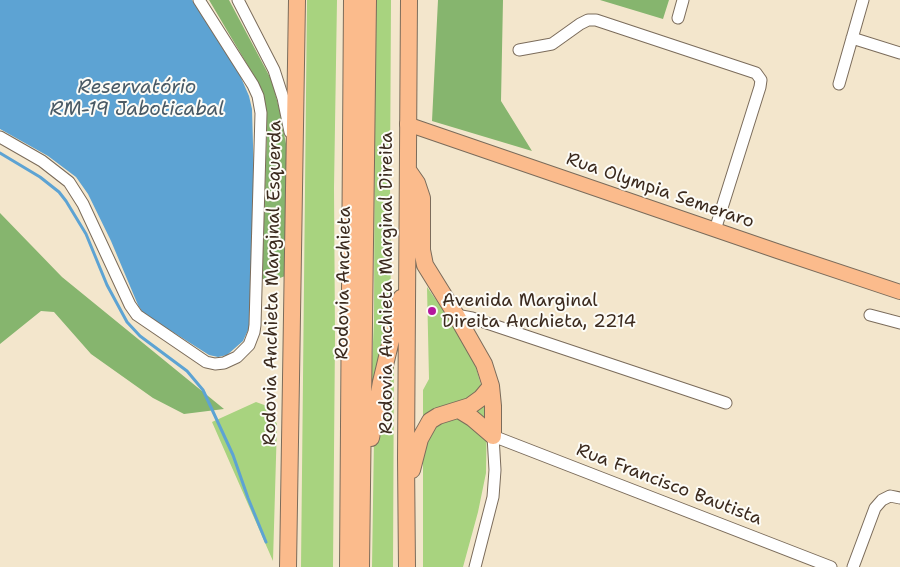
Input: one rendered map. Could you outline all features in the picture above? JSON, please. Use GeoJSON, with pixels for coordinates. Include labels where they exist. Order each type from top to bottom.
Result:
{"type":"FeatureCollection","features":[{"type":"Feature","properties":{"kind":"highway","name":"Rodovia Anchieta Marginal Esquerda"},"geometry":{"type":"LineString","coordinates":[[288,567],[297,0]]}},
{"type":"Feature","properties":{"kind":"highway","name":"Rodovia Anchieta"},"geometry":{"type":"LineString","coordinates":[[348,567],[352,0]]}},
{"type":"Feature","properties":{"kind":"highway","name":"Rodovia Anchieta"},"geometry":{"type":"LineString","coordinates":[[361,567],[368,0]]}},
{"type":"Feature","properties":{"kind":"highway","name":"Rodovia Anchieta Marginal Direita"},"geometry":{"type":"LineString","coordinates":[[407,567],[409,0]]}},
{"type":"Feature","properties":{"kind":"highway"},"geometry":{"type":"LineString","coordinates":[[408,169],[417,183],[422,198],[422,250],[425,265],[484,364],[491,386],[493,436]]}},
{"type":"Feature","properties":{"kind":"highway"},"geometry":{"type":"LineString","coordinates":[[362,497],[375,409],[408,268]]}},
{"type":"Feature","properties":{"kind":"highway"},"geometry":{"type":"LineString","coordinates":[[407,490],[423,432],[430,422],[438,416],[470,406],[491,386]]}},
{"type":"Feature","properties":{"kind":"highway"},"geometry":{"type":"LineString","coordinates":[[459,410],[472,418],[493,436]]}},
{"type":"Feature","properties":{"kind":"main road","name":"Rua Olympia Semeraro"},"geometry":{"type":"LineString","coordinates":[[408,124],[900,292]]}},
{"type":"Feature","properties":{"kind":"street"},"geometry":{"type":"LineString","coordinates":[[0,137],[42,161],[69,182],[83,204],[130,305],[137,315],[206,362],[224,363],[236,357],[249,345],[255,325],[261,113],[254,85],[200,0]]}},
{"type":"Feature","properties":{"kind":"street"},"geometry":{"type":"LineString","coordinates":[[238,0],[268,57],[278,82],[295,153]]}},
{"type":"Feature","properties":{"kind":"street"},"geometry":{"type":"LineString","coordinates":[[678,18],[683,0]]}},
{"type":"Feature","properties":{"kind":"street"},"geometry":{"type":"LineString","coordinates":[[839,84],[863,0]]}},
{"type":"Feature","properties":{"kind":"street"},"geometry":{"type":"LineString","coordinates":[[519,50],[552,44],[580,24],[588,20],[596,20],[756,73],[761,80],[760,87],[715,230]]}},
{"type":"Feature","properties":{"kind":"street"},"geometry":{"type":"LineString","coordinates":[[852,38],[900,53]]}},
{"type":"Feature","properties":{"kind":"street"},"geometry":{"type":"LineString","coordinates":[[456,315],[472,318],[726,403]]}},
{"type":"Feature","properties":{"kind":"street"},"geometry":{"type":"LineString","coordinates":[[870,315],[900,323]]}},
{"type":"Feature","properties":{"kind":"street"},"geometry":{"type":"LineString","coordinates":[[475,567],[493,497],[495,470],[493,436]]}},
{"type":"Feature","properties":{"kind":"street","name":"Rua Francisco Bautista"},"geometry":{"type":"LineString","coordinates":[[493,436],[831,567]]}},
{"type":"Feature","properties":{"kind":"street"},"geometry":{"type":"LineString","coordinates":[[853,567],[875,508],[882,500],[890,496],[900,498]]}},
{"type":"Feature","properties":{"kind":"green space"},"geometry":{"type":"Polygon","coordinates":[[[209,0],[229,0],[272,81],[279,108],[287,149],[285,276],[275,280],[262,279],[267,129],[265,106],[257,81],[209,0]]]}},
{"type":"Feature","properties":{"kind":"green space"},"geometry":{"type":"Polygon","coordinates":[[[307,0],[337,0],[334,188],[333,567],[301,567],[307,0]]]}},
{"type":"Feature","properties":{"kind":"green space"},"geometry":{"type":"Polygon","coordinates":[[[375,0],[391,0],[391,259],[390,314],[370,409],[374,321],[375,0]]]}},
{"type":"Feature","properties":{"kind":"green space"},"geometry":{"type":"Polygon","coordinates":[[[438,0],[503,0],[501,101],[532,151],[432,121],[438,0]]]}},
{"type":"Feature","properties":{"kind":"green space"},"geometry":{"type":"Polygon","coordinates":[[[600,0],[669,0],[663,19],[600,0]]]}},
{"type":"Feature","properties":{"kind":"green space"},"geometry":{"type":"Polygon","coordinates":[[[0,213],[62,277],[224,409],[184,414],[153,398],[91,354],[54,312],[41,311],[0,344],[0,213]]]}},
{"type":"Feature","properties":{"kind":"green space"},"geometry":{"type":"Polygon","coordinates":[[[427,287],[448,317],[475,364],[487,406],[486,473],[463,567],[423,567],[423,390],[429,379],[427,287]]]}},
{"type":"Feature","properties":{"kind":"green space"},"geometry":{"type":"Polygon","coordinates":[[[394,345],[393,567],[372,567],[374,438],[394,345]]]}},
{"type":"Feature","properties":{"kind":"green space"},"geometry":{"type":"Polygon","coordinates":[[[256,402],[267,406],[277,424],[273,561],[212,422],[256,402]]]}},
{"type":"Feature","properties":{"kind":"water","name":"Reservatório RM-19 Jaboticabal"},"geometry":{"type":"Polygon","coordinates":[[[0,0],[192,0],[239,73],[249,96],[252,109],[254,180],[250,319],[249,328],[243,341],[227,355],[218,357],[209,355],[143,313],[88,194],[76,177],[48,156],[0,129],[0,0]]]}},
{"type":"Feature","properties":{"kind":"waterway"},"geometry":{"type":"LineString","coordinates":[[0,153],[40,177],[59,192],[86,234],[107,285],[127,322],[140,336],[187,371],[203,390],[233,455],[266,542]]}},
{"type":"Feature","properties":{"kind":"place","name":"Avenida Marginal Direita Anchieta, 2214"},"geometry":{"type":"Point","coordinates":[432,311]}}]}
